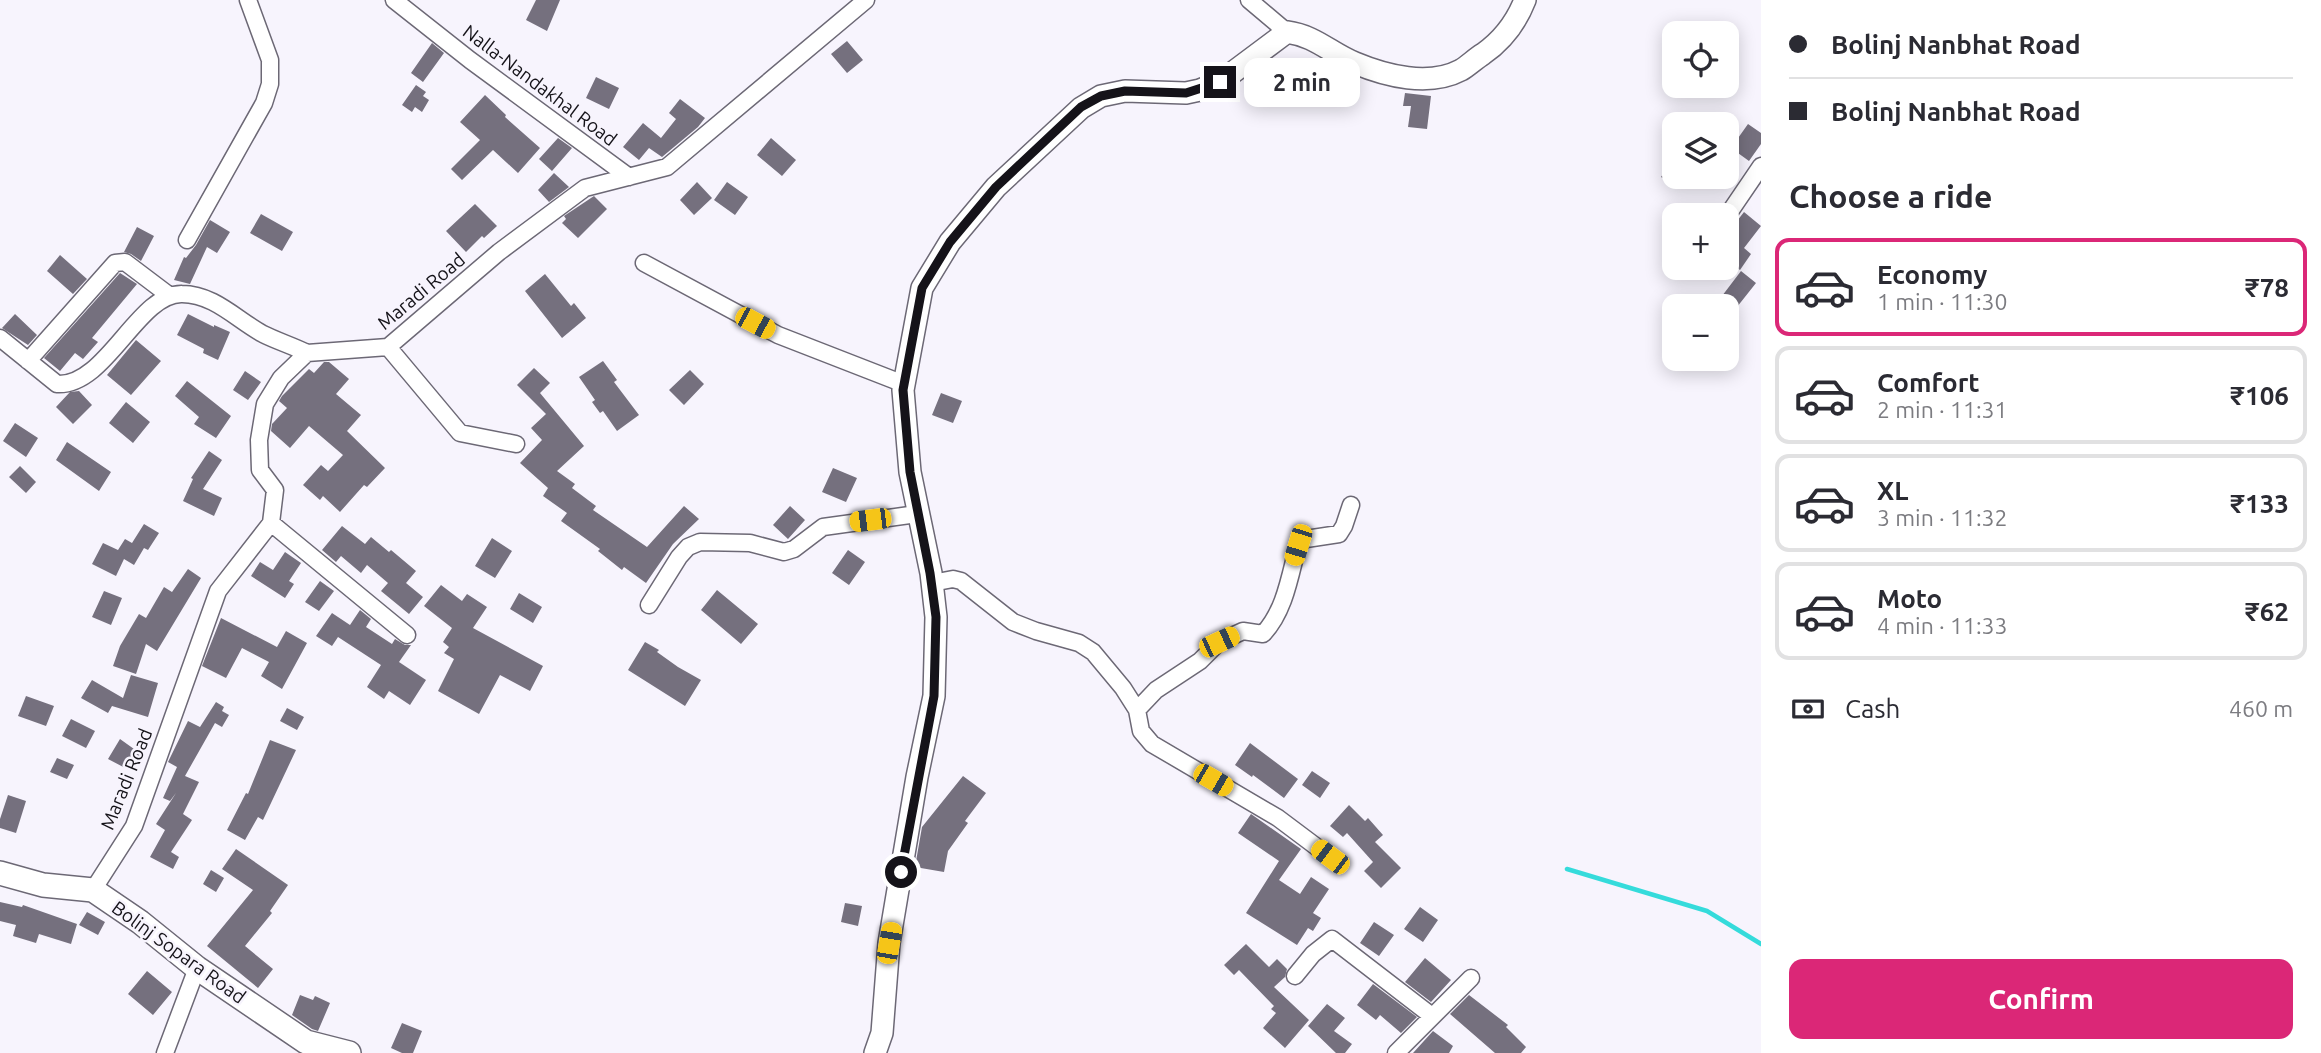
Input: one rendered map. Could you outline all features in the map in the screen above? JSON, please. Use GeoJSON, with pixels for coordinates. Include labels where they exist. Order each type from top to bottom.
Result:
{"type":"FeatureCollection","features":[{"type":"Feature","properties":{"kind":"main road","name":"Bolinj Sopara Road"},"geometry":{"type":"LineString","coordinates":[[0,873],[43,885],[93,890],[140,922],[197,968],[306,1042],[349,1053]]}},
{"type":"Feature","properties":{"kind":"street"},"geometry":{"type":"LineString","coordinates":[[187,240],[264,103],[270,84],[270,60],[248,0]]}},
{"type":"Feature","properties":{"kind":"street","name":"Nalla-Nandakhal Road"},"geometry":{"type":"LineString","coordinates":[[394,0],[470,60],[629,177]]}},
{"type":"Feature","properties":{"kind":"street","name":"Maradi Road"},"geometry":{"type":"LineString","coordinates":[[307,353],[388,347],[499,252],[585,188],[667,167],[866,0]]}},
{"type":"Feature","properties":{"kind":"street"},"geometry":{"type":"LineString","coordinates":[[1249,0],[1287,32],[1306,35],[1352,62],[1378,72],[1405,77],[1446,75],[1461,70],[1496,44],[1517,20],[1525,0]]}},
{"type":"Feature","properties":{"kind":"street"},"geometry":{"type":"LineString","coordinates":[[875,1053],[882,1033],[889,943],[917,777],[934,696],[936,617],[906,435],[904,384],[922,288],[950,242],[996,187],[1081,107],[1101,96],[1125,91],[1186,93],[1220,82],[1287,32]]}},
{"type":"Feature","properties":{"kind":"street"},"geometry":{"type":"LineString","coordinates":[[1736,203],[1761,166]]}},
{"type":"Feature","properties":{"kind":"street"},"geometry":{"type":"LineString","coordinates":[[28,360],[115,263],[125,262],[170,296]]}},
{"type":"Feature","properties":{"kind":"street"},"geometry":{"type":"LineString","coordinates":[[644,263],[778,335],[904,384]]}},
{"type":"Feature","properties":{"kind":"street"},"geometry":{"type":"LineString","coordinates":[[0,338],[57,384],[67,385],[92,370],[163,297],[184,294],[217,304],[261,333],[307,353],[281,378],[265,404],[259,440],[260,470],[275,490],[271,523],[407,635]]}},
{"type":"Feature","properties":{"kind":"street"},"geometry":{"type":"LineString","coordinates":[[388,347],[460,433],[516,444]]}},
{"type":"Feature","properties":{"kind":"street"},"geometry":{"type":"LineString","coordinates":[[1137,710],[1156,690],[1200,661],[1219,642],[1243,631],[1262,634],[1272,625],[1298,545],[1306,539],[1339,534],[1351,505]]}},
{"type":"Feature","properties":{"kind":"street"},"geometry":{"type":"LineString","coordinates":[[649,605],[679,557],[688,547],[701,542],[750,543],[784,552],[794,549],[822,527],[918,514]]}},
{"type":"Feature","properties":{"kind":"street","name":"Maradi Road"},"geometry":{"type":"LineString","coordinates":[[93,890],[134,826],[218,591],[271,523]]}},
{"type":"Feature","properties":{"kind":"street"},"geometry":{"type":"LineString","coordinates":[[932,583],[953,579],[961,581],[1013,622],[1086,646],[1123,688],[1137,710],[1141,731],[1152,744],[1278,818],[1330,857]]}},
{"type":"Feature","properties":{"kind":"street"},"geometry":{"type":"LineString","coordinates":[[1295,976],[1313,954],[1332,939],[1432,1016]]}},
{"type":"Feature","properties":{"kind":"street"},"geometry":{"type":"LineString","coordinates":[[165,1053],[197,968]]}},
{"type":"Feature","properties":{"kind":"street"},"geometry":{"type":"LineString","coordinates":[[1396,1053],[1471,978]]}},
{"type":"Feature","properties":{"kind":"building"},"geometry":{"type":"Polygon","coordinates":[[[536,0],[560,0],[547,31],[526,20],[536,0]]]}},
{"type":"Feature","properties":{"kind":"building"},"geometry":{"type":"Polygon","coordinates":[[[847,41],[863,60],[847,73],[831,54],[847,41]]]}},
{"type":"Feature","properties":{"kind":"building"},"geometry":{"type":"Polygon","coordinates":[[[432,43],[444,53],[423,82],[411,73],[432,43]]]}},
{"type":"Feature","properties":{"kind":"building"},"geometry":{"type":"Polygon","coordinates":[[[1302,62],[1314,72],[1312,74],[1316,78],[1302,93],[1295,87],[1278,105],[1259,87],[1270,75],[1276,81],[1290,64],[1296,69],[1302,62]]]}},
{"type":"Feature","properties":{"kind":"building"},"geometry":{"type":"Polygon","coordinates":[[[596,77],[619,88],[609,109],[586,98],[596,77]]]}},
{"type":"Feature","properties":{"kind":"building"},"geometry":{"type":"Polygon","coordinates":[[[416,85],[426,92],[423,96],[429,100],[422,112],[415,107],[412,112],[402,105],[416,85]]]}},
{"type":"Feature","properties":{"kind":"building"},"geometry":{"type":"Polygon","coordinates":[[[1405,93],[1431,96],[1427,129],[1408,127],[1411,106],[1403,106],[1405,93]]]}},
{"type":"Feature","properties":{"kind":"building"},"geometry":{"type":"Polygon","coordinates":[[[485,95],[540,148],[518,173],[493,150],[462,180],[451,169],[480,140],[460,122],[485,95]]]}},
{"type":"Feature","properties":{"kind":"building"},"geometry":{"type":"Polygon","coordinates":[[[680,99],[705,118],[698,127],[662,157],[649,148],[639,160],[623,147],[643,123],[661,138],[676,119],[669,113],[680,99]]]}},
{"type":"Feature","properties":{"kind":"building"},"geometry":{"type":"Polygon","coordinates":[[[1748,124],[1761,133],[1761,144],[1749,161],[1739,154],[1739,137],[1748,124]]]}},
{"type":"Feature","properties":{"kind":"building"},"geometry":{"type":"Polygon","coordinates":[[[558,138],[572,148],[552,171],[539,159],[558,138]]]}},
{"type":"Feature","properties":{"kind":"building"},"geometry":{"type":"Polygon","coordinates":[[[771,138],[796,160],[782,176],[757,155],[771,138]]]}},
{"type":"Feature","properties":{"kind":"building"},"geometry":{"type":"Polygon","coordinates":[[[554,173],[569,187],[549,202],[538,190],[554,173]]]}},
{"type":"Feature","properties":{"kind":"building"},"geometry":{"type":"Polygon","coordinates":[[[697,182],[712,198],[694,215],[680,200],[697,182]]]}},
{"type":"Feature","properties":{"kind":"building"},"geometry":{"type":"Polygon","coordinates":[[[727,182],[748,197],[735,215],[714,200],[727,182]]]}},
{"type":"Feature","properties":{"kind":"building"},"geometry":{"type":"Polygon","coordinates":[[[594,196],[607,209],[578,238],[562,223],[566,219],[564,216],[594,196]]]}},
{"type":"Feature","properties":{"kind":"building"},"geometry":{"type":"Polygon","coordinates":[[[475,204],[497,226],[466,252],[446,231],[475,204]]]}},
{"type":"Feature","properties":{"kind":"building"},"geometry":{"type":"Polygon","coordinates":[[[1744,212],[1761,226],[1744,248],[1751,254],[1740,270],[1739,269],[1739,218],[1744,212]]]}},
{"type":"Feature","properties":{"kind":"building"},"geometry":{"type":"Polygon","coordinates":[[[261,214],[293,232],[282,251],[250,233],[261,214]]]}},
{"type":"Feature","properties":{"kind":"building"},"geometry":{"type":"Polygon","coordinates":[[[210,220],[230,232],[217,253],[207,247],[190,284],[174,280],[184,257],[186,258],[196,245],[210,220]]]}},
{"type":"Feature","properties":{"kind":"building"},"geometry":{"type":"Polygon","coordinates":[[[137,227],[154,236],[141,261],[124,252],[137,227]]]}},
{"type":"Feature","properties":{"kind":"building"},"geometry":{"type":"Polygon","coordinates":[[[60,255],[87,279],[73,294],[47,271],[60,255]]]}},
{"type":"Feature","properties":{"kind":"building"},"geometry":{"type":"Polygon","coordinates":[[[1741,271],[1756,283],[1739,304],[1739,294],[1724,294],[1734,280],[1739,280],[1741,271]]]}},
{"type":"Feature","properties":{"kind":"building"},"geometry":{"type":"Polygon","coordinates":[[[120,273],[137,284],[92,338],[98,342],[83,359],[75,353],[60,371],[44,358],[120,273]]]}},
{"type":"Feature","properties":{"kind":"building"},"geometry":{"type":"Polygon","coordinates":[[[545,274],[571,306],[574,303],[586,318],[562,338],[525,291],[545,274]]]}},
{"type":"Feature","properties":{"kind":"building"},"geometry":{"type":"Polygon","coordinates":[[[15,314],[37,335],[28,345],[2,328],[15,314]]]}},
{"type":"Feature","properties":{"kind":"building"},"geometry":{"type":"Polygon","coordinates":[[[188,314],[230,332],[218,360],[203,353],[204,349],[177,335],[188,314]]]}},
{"type":"Feature","properties":{"kind":"building"},"geometry":{"type":"Polygon","coordinates":[[[136,340],[161,361],[131,395],[107,375],[136,340]]]}},
{"type":"Feature","properties":{"kind":"building"},"geometry":{"type":"Polygon","coordinates":[[[603,361],[617,380],[614,382],[639,415],[617,431],[603,411],[600,413],[592,402],[595,400],[579,377],[603,361]]]}},
{"type":"Feature","properties":{"kind":"building"},"geometry":{"type":"Polygon","coordinates":[[[324,362],[329,362],[349,379],[336,394],[361,415],[347,431],[385,468],[367,487],[364,485],[340,512],[323,496],[320,500],[303,485],[321,465],[328,471],[343,455],[309,426],[290,448],[271,431],[272,424],[287,408],[279,401],[282,396],[309,369],[314,373],[324,362]]]}},
{"type":"Feature","properties":{"kind":"building"},"geometry":{"type":"Polygon","coordinates":[[[534,368],[550,383],[540,393],[584,446],[557,471],[575,484],[572,488],[596,506],[593,510],[647,547],[684,506],[699,519],[673,544],[646,583],[624,567],[622,570],[598,551],[600,549],[561,521],[567,513],[543,496],[548,488],[520,463],[542,440],[531,428],[546,414],[517,385],[534,368]]]}},
{"type":"Feature","properties":{"kind":"building"},"geometry":{"type":"Polygon","coordinates":[[[690,370],[704,384],[684,405],[669,390],[690,370]]]}},
{"type":"Feature","properties":{"kind":"building"},"geometry":{"type":"Polygon","coordinates":[[[245,371],[261,382],[248,400],[233,390],[245,371]]]}},
{"type":"Feature","properties":{"kind":"building"},"geometry":{"type":"Polygon","coordinates":[[[187,381],[231,416],[216,438],[194,424],[199,417],[175,396],[187,381]]]}},
{"type":"Feature","properties":{"kind":"building"},"geometry":{"type":"Polygon","coordinates":[[[79,391],[92,405],[73,424],[56,407],[70,392],[79,391]]]}},
{"type":"Feature","properties":{"kind":"building"},"geometry":{"type":"Polygon","coordinates":[[[941,393],[962,401],[953,423],[932,415],[941,393]]]}},
{"type":"Feature","properties":{"kind":"building"},"geometry":{"type":"Polygon","coordinates":[[[126,402],[150,422],[133,443],[109,423],[126,402]]]}},
{"type":"Feature","properties":{"kind":"building"},"geometry":{"type":"Polygon","coordinates":[[[15,423],[38,438],[26,457],[3,441],[15,423]]]}},
{"type":"Feature","properties":{"kind":"building"},"geometry":{"type":"Polygon","coordinates":[[[67,442],[111,472],[99,491],[56,460],[67,442]]]}},
{"type":"Feature","properties":{"kind":"building"},"geometry":{"type":"Polygon","coordinates":[[[209,451],[222,460],[203,489],[222,498],[214,516],[183,501],[193,479],[191,478],[209,451]]]}},
{"type":"Feature","properties":{"kind":"building"},"geometry":{"type":"Polygon","coordinates":[[[20,466],[36,482],[26,493],[9,477],[20,466]]]}},
{"type":"Feature","properties":{"kind":"building"},"geometry":{"type":"Polygon","coordinates":[[[833,468],[857,478],[846,502],[822,492],[833,468]]]}},
{"type":"Feature","properties":{"kind":"building"},"geometry":{"type":"Polygon","coordinates":[[[790,506],[805,520],[788,539],[773,525],[790,506]]]}},
{"type":"Feature","properties":{"kind":"building"},"geometry":{"type":"Polygon","coordinates":[[[144,524],[159,533],[148,550],[144,548],[134,565],[124,559],[116,576],[92,564],[103,543],[118,550],[125,539],[132,543],[144,524]]]}},
{"type":"Feature","properties":{"kind":"building"},"geometry":{"type":"Polygon","coordinates":[[[342,526],[365,544],[371,537],[416,571],[406,583],[423,597],[409,614],[381,591],[388,583],[367,565],[361,573],[341,556],[336,562],[322,550],[342,526]]]}},
{"type":"Feature","properties":{"kind":"building"},"geometry":{"type":"Polygon","coordinates":[[[492,538],[512,551],[495,578],[475,566],[492,538]]]}},
{"type":"Feature","properties":{"kind":"building"},"geometry":{"type":"Polygon","coordinates":[[[848,550],[865,562],[849,585],[832,573],[848,550]]]}},
{"type":"Feature","properties":{"kind":"building"},"geometry":{"type":"Polygon","coordinates":[[[285,552],[301,563],[289,581],[294,584],[285,598],[251,576],[260,562],[273,570],[285,552]]]}},
{"type":"Feature","properties":{"kind":"building"},"geometry":{"type":"Polygon","coordinates":[[[188,569],[201,578],[157,651],[146,644],[136,674],[113,666],[120,646],[139,614],[146,618],[164,587],[172,592],[188,569]]]}},
{"type":"Feature","properties":{"kind":"building"},"geometry":{"type":"Polygon","coordinates":[[[320,581],[334,591],[319,611],[305,602],[320,581]]]}},
{"type":"Feature","properties":{"kind":"building"},"geometry":{"type":"Polygon","coordinates":[[[441,585],[462,601],[467,594],[487,607],[473,628],[543,666],[530,691],[500,675],[479,714],[438,691],[454,659],[444,653],[449,647],[443,642],[452,628],[424,606],[441,585]]]}},
{"type":"Feature","properties":{"kind":"building"},"geometry":{"type":"Polygon","coordinates":[[[717,590],[758,624],[741,644],[701,610],[717,590]]]}},
{"type":"Feature","properties":{"kind":"building"},"geometry":{"type":"Polygon","coordinates":[[[104,591],[122,598],[111,625],[92,617],[104,591]]]}},
{"type":"Feature","properties":{"kind":"building"},"geometry":{"type":"Polygon","coordinates":[[[519,593],[542,607],[533,623],[510,609],[519,593]]]}},
{"type":"Feature","properties":{"kind":"building"},"geometry":{"type":"Polygon","coordinates":[[[360,610],[371,619],[366,627],[392,644],[395,639],[405,645],[411,645],[399,662],[426,680],[410,705],[389,691],[384,699],[367,687],[381,665],[338,637],[332,646],[316,636],[332,613],[350,625],[360,610]]]}},
{"type":"Feature","properties":{"kind":"building"},"geometry":{"type":"Polygon","coordinates":[[[221,618],[277,647],[286,631],[307,643],[282,689],[261,676],[269,662],[242,648],[226,678],[202,666],[221,618]]]}},
{"type":"Feature","properties":{"kind":"building"},"geometry":{"type":"Polygon","coordinates":[[[645,642],[678,667],[701,680],[685,706],[628,670],[645,642]]]}},
{"type":"Feature","properties":{"kind":"building"},"geometry":{"type":"Polygon","coordinates":[[[131,675],[158,683],[148,717],[112,706],[108,713],[81,698],[92,680],[123,698],[131,675]]]}},
{"type":"Feature","properties":{"kind":"building"},"geometry":{"type":"Polygon","coordinates":[[[26,696],[54,706],[46,726],[18,716],[26,696]]]}},
{"type":"Feature","properties":{"kind":"building"},"geometry":{"type":"Polygon","coordinates":[[[216,702],[224,707],[222,711],[229,715],[222,727],[215,723],[185,776],[199,782],[183,814],[192,820],[171,852],[179,857],[173,869],[150,857],[165,830],[156,824],[176,793],[170,801],[163,798],[177,767],[168,762],[188,721],[200,727],[216,702]]]}},
{"type":"Feature","properties":{"kind":"building"},"geometry":{"type":"Polygon","coordinates":[[[287,708],[304,717],[297,730],[280,721],[287,708]]]}},
{"type":"Feature","properties":{"kind":"building"},"geometry":{"type":"Polygon","coordinates":[[[71,719],[95,731],[86,748],[62,736],[71,719]]]}},
{"type":"Feature","properties":{"kind":"building"},"geometry":{"type":"Polygon","coordinates":[[[120,739],[141,754],[129,770],[108,759],[120,739]]]}},
{"type":"Feature","properties":{"kind":"building"},"geometry":{"type":"Polygon","coordinates":[[[270,740],[296,750],[263,820],[258,817],[245,840],[227,830],[246,793],[248,794],[270,740]]]}},
{"type":"Feature","properties":{"kind":"building"},"geometry":{"type":"Polygon","coordinates":[[[1250,743],[1298,779],[1284,798],[1235,765],[1250,743]]]}},
{"type":"Feature","properties":{"kind":"building"},"geometry":{"type":"Polygon","coordinates":[[[57,758],[74,765],[67,779],[50,772],[57,758]]]}},
{"type":"Feature","properties":{"kind":"building"},"geometry":{"type":"Polygon","coordinates":[[[1312,771],[1330,783],[1320,798],[1302,785],[1312,771]]]}},
{"type":"Feature","properties":{"kind":"building"},"geometry":{"type":"Polygon","coordinates":[[[963,776],[986,793],[965,821],[968,823],[948,851],[944,872],[915,867],[922,827],[963,776]]]}},
{"type":"Feature","properties":{"kind":"building"},"geometry":{"type":"Polygon","coordinates":[[[8,795],[26,801],[16,833],[0,828],[0,819],[8,795]]]}},
{"type":"Feature","properties":{"kind":"building"},"geometry":{"type":"Polygon","coordinates":[[[1349,805],[1365,821],[1368,818],[1383,835],[1375,842],[1401,868],[1381,888],[1364,871],[1373,862],[1347,833],[1343,837],[1330,826],[1349,805]]]}},
{"type":"Feature","properties":{"kind":"building"},"geometry":{"type":"Polygon","coordinates":[[[1251,814],[1301,849],[1279,880],[1300,894],[1311,877],[1329,889],[1313,913],[1321,918],[1313,931],[1308,928],[1297,945],[1246,913],[1279,861],[1238,833],[1251,814]]]}},
{"type":"Feature","properties":{"kind":"building"},"geometry":{"type":"Polygon","coordinates":[[[236,849],[288,885],[270,911],[272,913],[245,946],[273,969],[258,988],[207,946],[253,890],[222,869],[236,849]]]}},
{"type":"Feature","properties":{"kind":"building"},"geometry":{"type":"Polygon","coordinates":[[[211,870],[224,878],[216,892],[203,884],[211,870]]]}},
{"type":"Feature","properties":{"kind":"building"},"geometry":{"type":"Polygon","coordinates":[[[0,902],[22,907],[23,905],[77,924],[71,944],[39,934],[36,943],[13,936],[16,925],[0,921],[0,902]]]}},
{"type":"Feature","properties":{"kind":"building"},"geometry":{"type":"Polygon","coordinates":[[[845,903],[862,906],[858,926],[841,922],[845,903]]]}},
{"type":"Feature","properties":{"kind":"building"},"geometry":{"type":"Polygon","coordinates":[[[1420,907],[1438,920],[1423,942],[1404,929],[1420,907]]]}},
{"type":"Feature","properties":{"kind":"building"},"geometry":{"type":"Polygon","coordinates":[[[87,912],[105,922],[98,935],[79,925],[87,912]]]}},
{"type":"Feature","properties":{"kind":"building"},"geometry":{"type":"Polygon","coordinates":[[[1374,922],[1394,935],[1379,956],[1360,943],[1374,922]]]}},
{"type":"Feature","properties":{"kind":"building"},"geometry":{"type":"Polygon","coordinates":[[[1246,944],[1269,967],[1277,959],[1287,969],[1285,977],[1274,987],[1309,1020],[1285,1048],[1263,1028],[1276,1013],[1271,1009],[1274,1006],[1239,970],[1234,975],[1224,965],[1246,944]]]}},
{"type":"Feature","properties":{"kind":"building"},"geometry":{"type":"Polygon","coordinates":[[[1425,958],[1451,980],[1431,1002],[1405,982],[1425,958]]]}},
{"type":"Feature","properties":{"kind":"building"},"geometry":{"type":"Polygon","coordinates":[[[147,971],[172,992],[153,1015],[128,994],[147,971]]]}},
{"type":"Feature","properties":{"kind":"building"},"geometry":{"type":"Polygon","coordinates":[[[1373,984],[1417,1017],[1401,1033],[1380,1015],[1376,1020],[1357,1005],[1373,984]]]}},
{"type":"Feature","properties":{"kind":"building"},"geometry":{"type":"Polygon","coordinates":[[[300,995],[313,1000],[315,996],[330,1003],[318,1031],[292,1015],[300,995]]]}},
{"type":"Feature","properties":{"kind":"building"},"geometry":{"type":"Polygon","coordinates":[[[1469,995],[1508,1025],[1506,1027],[1526,1047],[1521,1053],[1495,1053],[1450,1014],[1469,995]]]}},
{"type":"Feature","properties":{"kind":"building"},"geometry":{"type":"Polygon","coordinates":[[[1327,1004],[1345,1018],[1334,1031],[1352,1044],[1345,1053],[1336,1053],[1308,1026],[1327,1004]]]}},
{"type":"Feature","properties":{"kind":"building"},"geometry":{"type":"Polygon","coordinates":[[[402,1023],[422,1031],[413,1053],[402,1053],[391,1048],[402,1023]]]}},
{"type":"Feature","properties":{"kind":"building"},"geometry":{"type":"Polygon","coordinates":[[[1433,1031],[1453,1046],[1449,1053],[1413,1053],[1433,1031]]]}},
{"type":"Feature","properties":{"kind":"waterway"},"geometry":{"type":"LineString","coordinates":[[1567,869],[1707,911],[1761,944]]}},
{"type":"Feature","properties":{"kind":"route"},"geometry":{"type":"LineString","coordinates":[[901,872],[934,696],[936,617],[910,472],[903,390],[922,288],[950,242],[996,187],[1081,107],[1101,96],[1125,91],[1186,93],[1220,82]]}}]}
